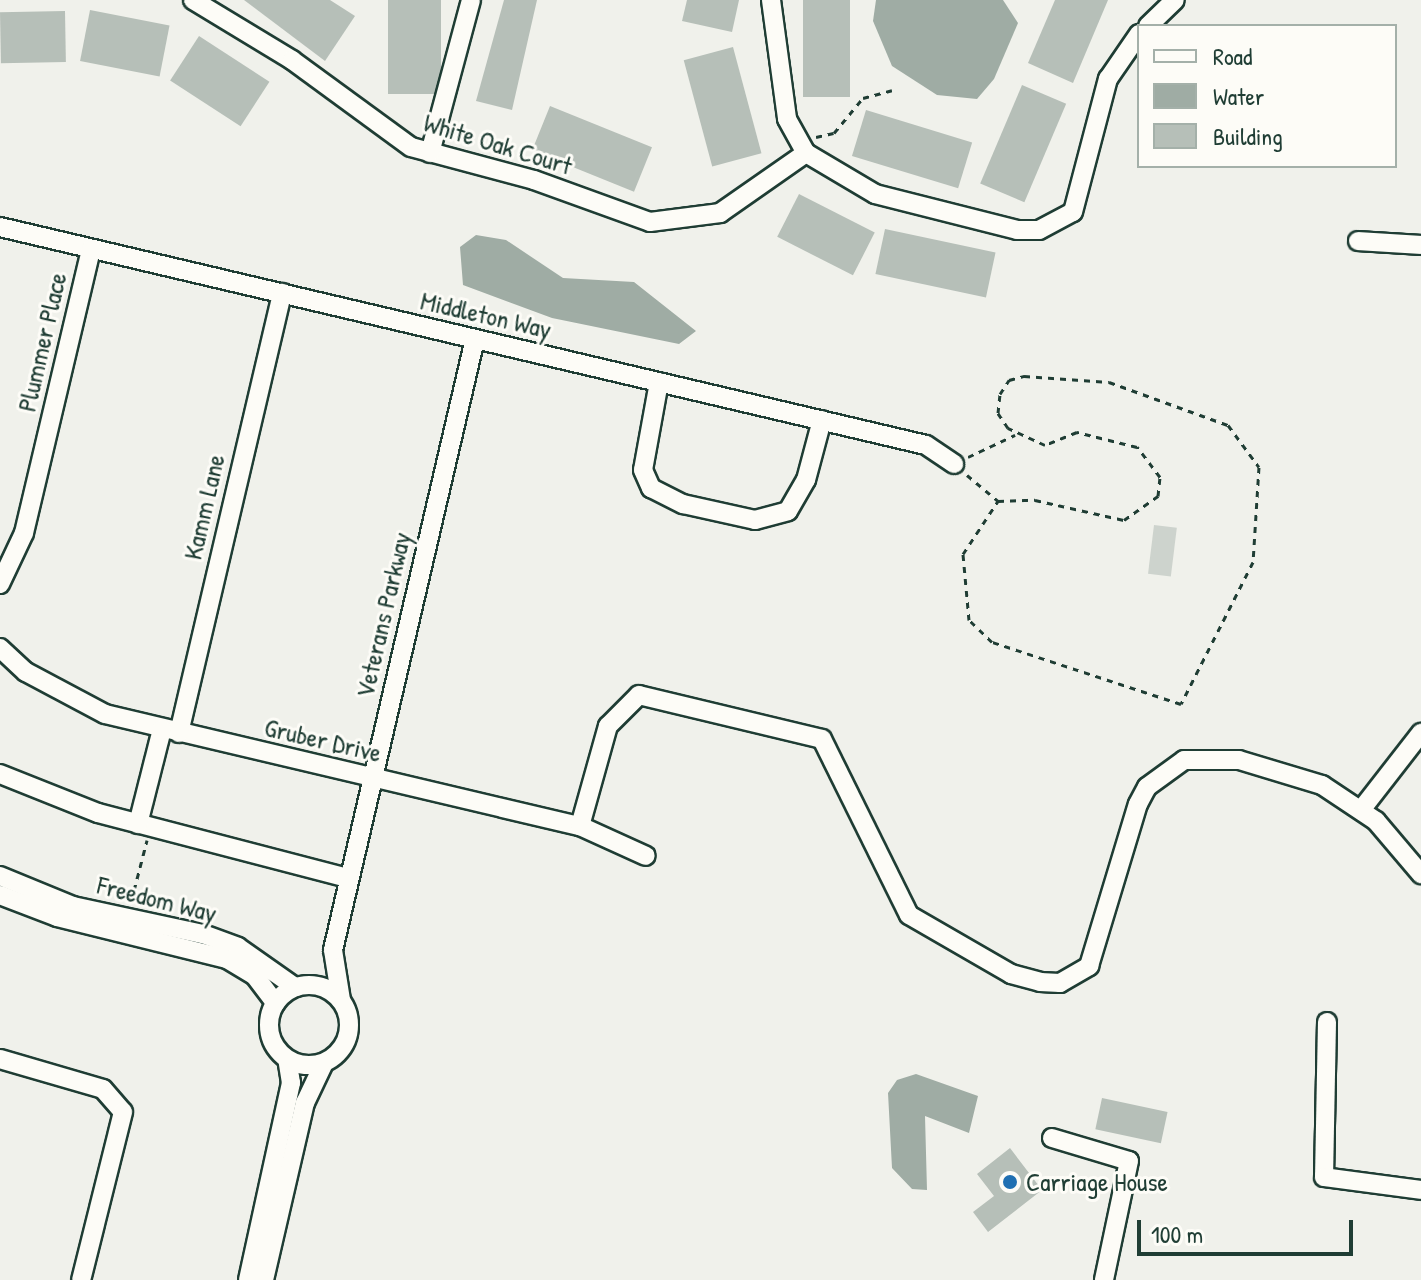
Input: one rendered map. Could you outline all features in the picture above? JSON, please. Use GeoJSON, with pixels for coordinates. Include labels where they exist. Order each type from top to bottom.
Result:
{"type":"FeatureCollection","features":[{"type":"Feature","properties":{"kind":"street","name":"White Oak Court"},"geometry":{"type":"LineString","coordinates":[[193,0],[292,60],[383,131],[430,153],[534,180],[650,222],[685,223],[749,199],[806,153]]}},
{"type":"Feature","properties":{"kind":"street"},"geometry":{"type":"LineString","coordinates":[[430,153],[471,0]]}},
{"type":"Feature","properties":{"kind":"street"},"geometry":{"type":"LineString","coordinates":[[771,0],[787,119],[806,153],[875,194],[1039,230],[1073,212],[1108,79],[1137,37]]}},
{"type":"Feature","properties":{"kind":"street"},"geometry":{"type":"LineString","coordinates":[[1150,24],[1175,0]]}},
{"type":"Feature","properties":{"kind":"street","name":"Middleton Way"},"geometry":{"type":"LineString","coordinates":[[0,227],[926,445],[954,464]]}},
{"type":"Feature","properties":{"kind":"street"},"geometry":{"type":"LineString","coordinates":[[1358,241],[1421,245]]}},
{"type":"Feature","properties":{"kind":"street","name":"Plummer Place"},"geometry":{"type":"LineString","coordinates":[[0,584],[24,533],[91,249]]}},
{"type":"Feature","properties":{"kind":"street","name":"Kamm Lane"},"geometry":{"type":"LineString","coordinates":[[144,825],[282,293]]}},
{"type":"Feature","properties":{"kind":"street","name":"Veterans Parkway"},"geometry":{"type":"LineString","coordinates":[[341,1000],[333,950],[475,339]]}},
{"type":"Feature","properties":{"kind":"street"},"geometry":{"type":"LineString","coordinates":[[659,382],[643,470],[651,488],[683,504],[755,520],[788,511],[806,480],[822,420]]}},
{"type":"Feature","properties":{"kind":"street","name":"Gruber Drive"},"geometry":{"type":"LineString","coordinates":[[0,648],[80,703],[170,731],[580,826],[646,856]]}},
{"type":"Feature","properties":{"kind":"street"},"geometry":{"type":"LineString","coordinates":[[580,826],[608,726],[639,695],[808,731],[835,762],[909,915],[937,934],[958,938],[1011,974],[1060,983],[1076,978],[1101,943],[1138,804],[1147,787],[1184,760],[1217,756],[1293,773],[1361,810],[1421,874]]}},
{"type":"Feature","properties":{"kind":"street"},"geometry":{"type":"LineString","coordinates":[[1361,810],[1421,733]]}},
{"type":"Feature","properties":{"kind":"street"},"geometry":{"type":"LineString","coordinates":[[0,774],[144,825],[348,878]]}},
{"type":"Feature","properties":{"kind":"street","name":"Freedom Way"},"geometry":{"type":"LineString","coordinates":[[0,876],[126,925],[227,959],[255,976],[275,1003]]}},
{"type":"Feature","properties":{"kind":"street","name":"Freedom Way"},"geometry":{"type":"LineString","coordinates":[[0,895],[126,925],[238,947],[297,986]]}},
{"type":"Feature","properties":{"kind":"street"},"geometry":{"type":"LineString","coordinates":[[248,1280],[291,1083],[287,1059],[271,1040],[275,1003],[333,950]]}},
{"type":"Feature","properties":{"kind":"street"},"geometry":{"type":"LineString","coordinates":[[264,1280],[305,1103],[324,1063],[348,1035],[341,1000],[322,986],[297,986]]}},
{"type":"Feature","properties":{"kind":"street"},"geometry":{"type":"LineString","coordinates":[[1327,1022],[1324,1177],[1421,1190]]}},
{"type":"Feature","properties":{"kind":"street"},"geometry":{"type":"LineString","coordinates":[[0,1059],[103,1089],[123,1112],[81,1280]]}},
{"type":"Feature","properties":{"kind":"street"},"geometry":{"type":"LineString","coordinates":[[287,1059],[324,1063]]}},
{"type":"Feature","properties":{"kind":"street"},"geometry":{"type":"LineString","coordinates":[[1052,1138],[1129,1161],[1104,1280]]}},
{"type":"Feature","properties":{"kind":"path"},"geometry":{"type":"LineString","coordinates":[[806,153],[809,136],[834,133],[863,98],[892,90]]}},
{"type":"Feature","properties":{"kind":"path"},"geometry":{"type":"LineString","coordinates":[[998,501],[963,554],[969,620],[992,642],[1171,706],[1189,699],[1253,562],[1259,467],[1246,443],[1228,425],[1109,382],[1024,376],[1009,380],[1000,394],[998,413],[1017,434],[1045,445],[1077,432],[1108,435],[1137,447],[1160,477],[1158,496],[1124,520],[1035,500],[998,501],[954,464],[1017,434]]}},
{"type":"Feature","properties":{"kind":"path"},"geometry":{"type":"LineString","coordinates":[[126,925],[144,825]]}},
{"type":"Feature","properties":{"kind":"shaded area"},"geometry":{"type":"Polygon","coordinates":[[[1154,525],[1177,528],[1171,576],[1148,574],[1154,525]]]}},
{"type":"Feature","properties":{"kind":"water"},"geometry":{"type":"Polygon","coordinates":[[[876,0],[1003,0],[1018,23],[994,79],[977,99],[937,95],[892,66],[873,21],[876,0]]]}},
{"type":"Feature","properties":{"kind":"water"},"geometry":{"type":"Polygon","coordinates":[[[476,235],[506,240],[563,278],[634,282],[696,331],[679,344],[552,318],[463,285],[460,247],[476,235]]]}},
{"type":"Feature","properties":{"kind":"water"},"geometry":{"type":"Polygon","coordinates":[[[916,1074],[978,1096],[969,1133],[925,1116],[927,1190],[912,1189],[892,1168],[888,1093],[897,1080],[916,1074]]]}},
{"type":"Feature","properties":{"kind":"building"},"geometry":{"type":"Polygon","coordinates":[[[244,0],[330,0],[355,16],[325,61],[244,0]]]}},
{"type":"Feature","properties":{"kind":"building"},"geometry":{"type":"Polygon","coordinates":[[[388,0],[441,0],[441,94],[388,94],[388,0]]]}},
{"type":"Feature","properties":{"kind":"building"},"geometry":{"type":"Polygon","coordinates":[[[504,0],[537,0],[512,110],[476,101],[504,0]]]}},
{"type":"Feature","properties":{"kind":"building"},"geometry":{"type":"Polygon","coordinates":[[[687,0],[739,0],[732,32],[682,21],[687,0]]]}},
{"type":"Feature","properties":{"kind":"building"},"geometry":{"type":"Polygon","coordinates":[[[803,0],[850,0],[850,97],[803,97],[803,0]]]}},
{"type":"Feature","properties":{"kind":"building"},"geometry":{"type":"Polygon","coordinates":[[[1055,0],[1108,0],[1073,83],[1028,63],[1055,0]]]}},
{"type":"Feature","properties":{"kind":"building"},"geometry":{"type":"Polygon","coordinates":[[[90,10],[170,25],[160,77],[80,61],[90,10]]]}},
{"type":"Feature","properties":{"kind":"building"},"geometry":{"type":"Polygon","coordinates":[[[65,11],[66,62],[1,63],[0,12],[65,11]]]}},
{"type":"Feature","properties":{"kind":"building"},"geometry":{"type":"Polygon","coordinates":[[[199,36],[269,82],[241,126],[170,80],[199,36]]]}},
{"type":"Feature","properties":{"kind":"building"},"geometry":{"type":"Polygon","coordinates":[[[733,47],[761,153],[712,166],[684,60],[733,47]]]}},
{"type":"Feature","properties":{"kind":"building"},"geometry":{"type":"Polygon","coordinates":[[[1022,85],[1066,104],[1024,202],[980,183],[1022,85]]]}},
{"type":"Feature","properties":{"kind":"building"},"geometry":{"type":"Polygon","coordinates":[[[550,106],[652,147],[634,192],[532,151],[550,106]]]}},
{"type":"Feature","properties":{"kind":"building"},"geometry":{"type":"Polygon","coordinates":[[[866,110],[972,142],[958,188],[852,156],[866,110]]]}},
{"type":"Feature","properties":{"kind":"building"},"geometry":{"type":"Polygon","coordinates":[[[799,194],[875,233],[853,275],[777,237],[799,194]]]}},
{"type":"Feature","properties":{"kind":"building"},"geometry":{"type":"Polygon","coordinates":[[[885,229],[996,252],[986,297],[875,274],[885,229]]]}},
{"type":"Feature","properties":{"kind":"building"},"geometry":{"type":"Polygon","coordinates":[[[1102,1098],[1168,1112],[1161,1143],[1095,1129],[1102,1098]]]}},
{"type":"Feature","properties":{"kind":"building","name":"Carriage House"},"geometry":{"type":"Polygon","coordinates":[[[1010,1148],[1042,1190],[988,1232],[973,1212],[994,1196],[977,1174],[1010,1148]]]}},
{"type":"Feature","properties":{"kind":"place","name":"Carriage House"},"geometry":{"type":"Point","coordinates":[1010,1182]}}]}
